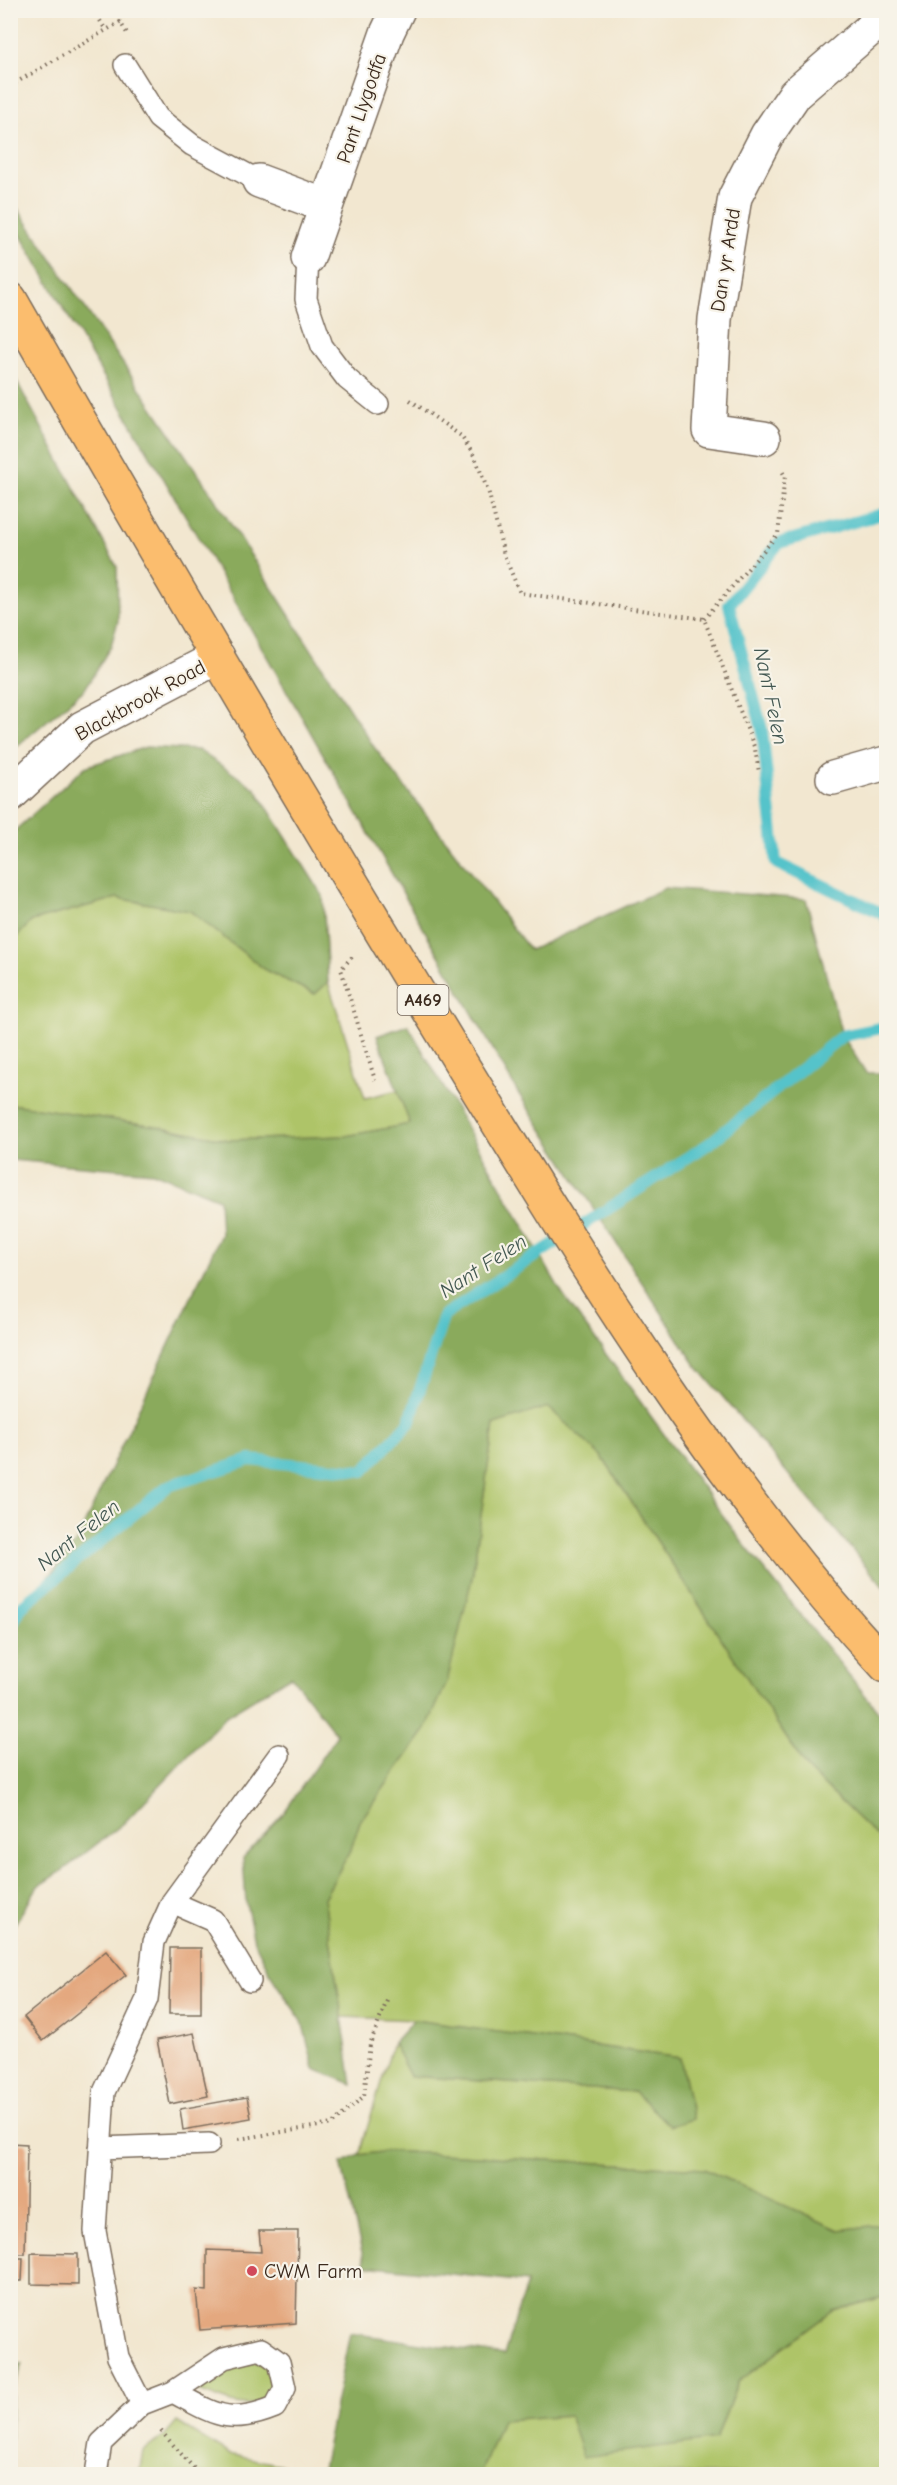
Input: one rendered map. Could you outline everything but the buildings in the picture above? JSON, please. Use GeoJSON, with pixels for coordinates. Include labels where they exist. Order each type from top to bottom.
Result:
{"type":"FeatureCollection","features":[{"type":"Feature","properties":{"kind":"main road","name":"A469"},"geometry":{"type":"LineString","coordinates":[[10,299],[218,657],[520,1160],[656,1371],[752,1504],[854,1632],[886,1666]]}},
{"type":"Feature","properties":{"kind":"street","name":"Pant Llygodfa"},"geometry":{"type":"LineString","coordinates":[[308,258],[387,33],[398,10]]}},
{"type":"Feature","properties":{"kind":"street","name":"Dan yr Ardd"},"geometry":{"type":"LineString","coordinates":[[764,438],[709,430],[716,319],[735,197],[767,135],[795,94],[882,17]]}},
{"type":"Feature","properties":{"kind":"street"},"geometry":{"type":"LineString","coordinates":[[259,182],[326,206]]}},
{"type":"Feature","properties":{"kind":"street","name":"Blackbrook Road"},"geometry":{"type":"LineString","coordinates":[[10,795],[82,728],[218,657]]}},
{"type":"Feature","properties":{"kind":"street"},"geometry":{"type":"LineString","coordinates":[[833,778],[886,764]]}},
{"type":"Feature","properties":{"kind":"lane"},"geometry":{"type":"LineString","coordinates":[[125,64],[158,118],[192,145],[259,182]]}},
{"type":"Feature","properties":{"kind":"lane"},"geometry":{"type":"LineString","coordinates":[[308,258],[306,299],[322,346],[347,379],[378,404]]}},
{"type":"Feature","properties":{"kind":"lane"},"geometry":{"type":"LineString","coordinates":[[142,2404],[118,2357],[95,2231],[104,2092],[147,1999],[154,1942],[172,1902],[279,1755]]}},
{"type":"Feature","properties":{"kind":"lane"},"geometry":{"type":"LineString","coordinates":[[172,1902],[213,1920],[250,1982]]}},
{"type":"Feature","properties":{"kind":"lane"},"geometry":{"type":"LineString","coordinates":[[100,2148],[209,2144]]}},
{"type":"Feature","properties":{"kind":"lane"},"geometry":{"type":"LineString","coordinates":[[96,2475],[101,2443],[142,2404],[173,2392],[224,2358],[261,2349],[279,2362],[285,2388],[275,2406],[251,2417],[217,2415],[173,2392]]}},
{"type":"Feature","properties":{"kind":"path"},"geometry":{"type":"LineString","coordinates":[[10,86],[105,29],[94,10]]}},
{"type":"Feature","properties":{"kind":"path"},"geometry":{"type":"LineString","coordinates":[[401,395],[431,413],[461,436],[475,457],[489,495],[504,555],[520,593],[704,619]]}},
{"type":"Feature","properties":{"kind":"path"},"geometry":{"type":"LineString","coordinates":[[704,619],[778,534],[784,476],[764,438]]}},
{"type":"Feature","properties":{"kind":"path"},"geometry":{"type":"LineString","coordinates":[[704,619],[755,749],[759,772]]}},
{"type":"Feature","properties":{"kind":"path"},"geometry":{"type":"LineString","coordinates":[[375,1080],[342,969],[379,928]]}},
{"type":"Feature","properties":{"kind":"path"},"geometry":{"type":"LineString","coordinates":[[209,2144],[332,2124],[364,2096],[370,2044],[388,1998]]}},
{"type":"Feature","properties":{"kind":"path"},"geometry":{"type":"LineString","coordinates":[[142,2404],[165,2436],[199,2475]]}},
{"type":"Feature","properties":{"kind":"green space"},"geometry":{"type":"Polygon","coordinates":[[[11,199],[207,487],[374,747],[530,950],[665,888],[806,899],[842,1035],[866,1073],[886,1073],[886,1590],[695,1364],[517,1091],[202,544],[11,219],[11,199]]]}},
{"type":"Feature","properties":{"kind":"green space"},"geometry":{"type":"Polygon","coordinates":[[[10,369],[117,567],[118,621],[111,646],[85,689],[11,751],[10,369]]]}},
{"type":"Feature","properties":{"kind":"green space"},"geometry":{"type":"Polygon","coordinates":[[[146,747],[198,750],[255,788],[323,896],[328,982],[315,994],[267,971],[190,911],[117,898],[32,921],[11,943],[11,834],[85,767],[146,747]]]}},
{"type":"Feature","properties":{"kind":"green space"},"geometry":{"type":"Polygon","coordinates":[[[117,898],[190,911],[267,971],[315,994],[328,982],[365,1098],[398,1090],[410,1124],[346,1136],[228,1140],[156,1126],[11,1104],[10,943],[32,921],[117,898]]]}},
{"type":"Feature","properties":{"kind":"green space"},"geometry":{"type":"Polygon","coordinates":[[[408,1025],[563,1295],[742,1542],[886,1721],[886,1845],[807,1769],[602,1457],[548,1407],[494,1424],[472,1578],[447,1682],[426,1729],[360,1821],[351,1849],[324,1898],[352,2084],[314,2069],[302,2021],[275,1982],[254,1941],[246,1903],[243,1858],[283,1814],[337,1735],[291,1676],[226,1716],[124,1823],[62,1871],[38,1886],[11,1930],[11,1626],[76,1542],[221,1234],[219,1199],[153,1172],[11,1160],[11,1104],[156,1126],[228,1140],[346,1136],[410,1124],[377,1036],[408,1025]]]}},
{"type":"Feature","properties":{"kind":"green space"},"geometry":{"type":"Polygon","coordinates":[[[548,1406],[602,1457],[807,1769],[886,1845],[886,2224],[839,2230],[704,2169],[388,2151],[359,2155],[393,2043],[410,2076],[635,2092],[670,2126],[693,2118],[680,2058],[414,2020],[342,2017],[324,1898],[351,1849],[360,1821],[426,1729],[472,1578],[494,1424],[548,1406]]]}},
{"type":"Feature","properties":{"kind":"green space"},"geometry":{"type":"Polygon","coordinates":[[[414,2020],[680,2058],[693,2119],[670,2126],[635,2092],[410,2076],[393,2043],[414,2020]]]}},
{"type":"Feature","properties":{"kind":"green space"},"geometry":{"type":"Polygon","coordinates":[[[388,2151],[704,2169],[839,2230],[886,2224],[886,2296],[833,2311],[738,2382],[716,2439],[583,2457],[569,2415],[502,2420],[480,2474],[321,2473],[350,2333],[504,2355],[527,2282],[365,2265],[341,2163],[359,2155],[388,2151]]]}},
{"type":"Feature","properties":{"kind":"green space"},"geometry":{"type":"Polygon","coordinates":[[[886,2296],[886,2474],[480,2474],[502,2420],[569,2415],[716,2439],[738,2382],[833,2311],[886,2296]]]}},
{"type":"Feature","properties":{"kind":"green space"},"geometry":{"type":"Polygon","coordinates":[[[258,2361],[269,2373],[272,2384],[266,2398],[258,2404],[237,2404],[194,2389],[226,2369],[258,2361]]]}},
{"type":"Feature","properties":{"kind":"green space"},"geometry":{"type":"Polygon","coordinates":[[[11,2363],[23,2364],[12,2391],[11,2439],[11,2363]]]}},
{"type":"Feature","properties":{"kind":"green space"},"geometry":{"type":"Polygon","coordinates":[[[177,2422],[229,2454],[321,2473],[429,2474],[139,2474],[143,2451],[165,2436],[177,2422]]]}},
{"type":"Feature","properties":{"kind":"waterway","name":"Nant Felen"},"geometry":{"type":"LineString","coordinates":[[886,513],[779,543],[729,605],[762,729],[776,863],[885,915],[886,918]]}},
{"type":"Feature","properties":{"kind":"waterway","name":"Nant Felen"},"geometry":{"type":"LineString","coordinates":[[10,1628],[22,1606],[168,1486],[250,1460],[363,1471],[409,1423],[444,1315],[710,1143],[842,1036],[886,1027]]}},
{"type":"Feature","properties":{"kind":"place","name":"CWM Farm"},"geometry":{"type":"Point","coordinates":[252,2271]}}]}
